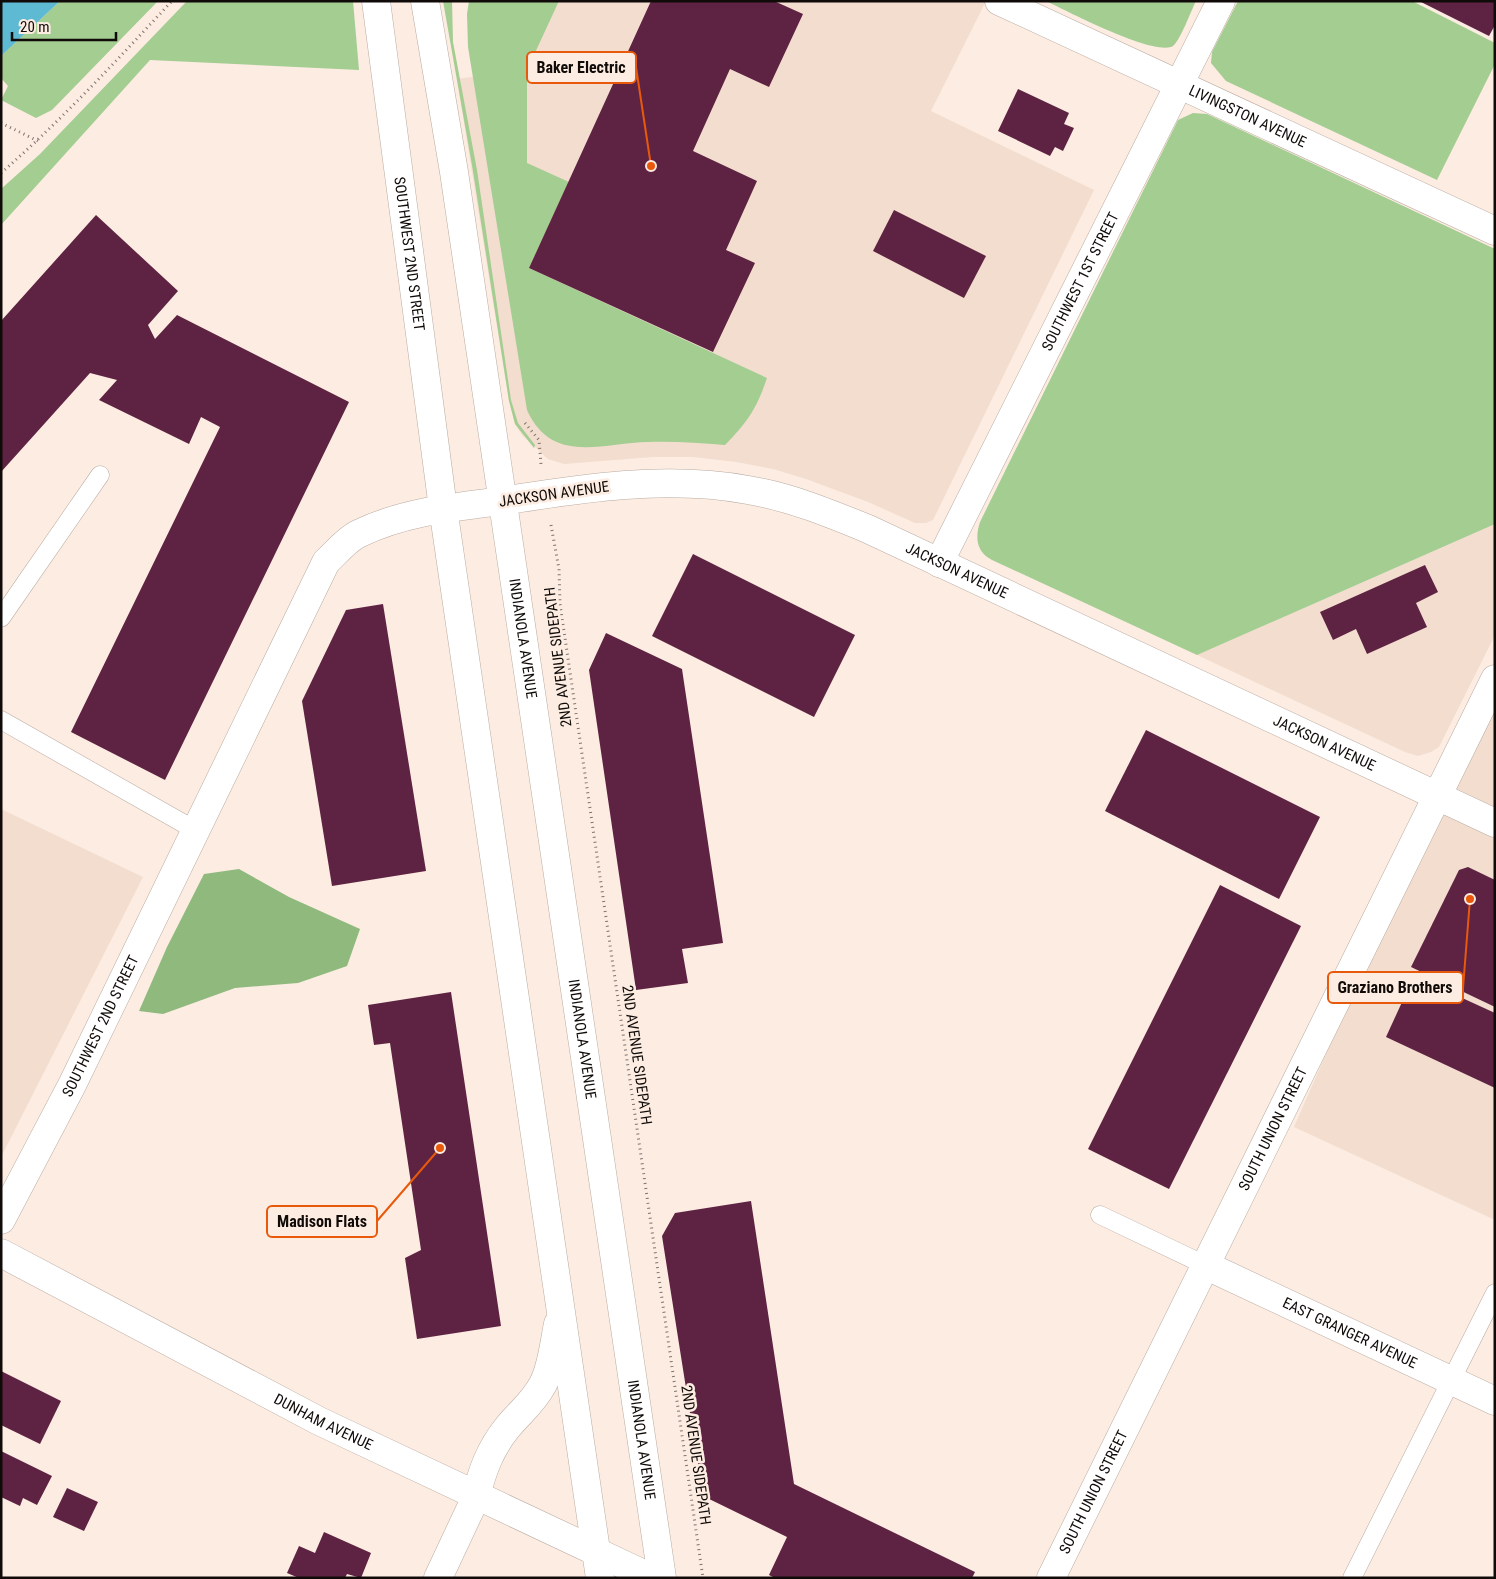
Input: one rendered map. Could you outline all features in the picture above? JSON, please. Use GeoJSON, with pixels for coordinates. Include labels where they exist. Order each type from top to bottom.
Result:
{"type":"FeatureCollection","features":[{"type":"Feature","properties":{"kind":"street","name":"SOUTHWEST 2ND STREET"},"geometry":{"type":"LineString","coordinates":[[376,1],[443,508]]}},
{"type":"Feature","properties":{"kind":"street"},"geometry":{"type":"LineString","coordinates":[[425,1],[455,182],[502,502]]}},
{"type":"Feature","properties":{"kind":"street","name":"LIVINGSTON AVENUE"},"geometry":{"type":"LineString","coordinates":[[999,1],[1495,231]]}},
{"type":"Feature","properties":{"kind":"street","name":"SOUTHWEST 1ST STREET"},"geometry":{"type":"LineString","coordinates":[[938,562],[1221,1]]}},
{"type":"Feature","properties":{"kind":"street","name":"JACKSON AVENUE"},"geometry":{"type":"LineString","coordinates":[[195,830],[326,562],[356,535],[410,515],[443,508],[502,502],[618,485],[652,483],[724,486],[749,490],[838,516],[1495,823]]}},
{"type":"Feature","properties":{"kind":"street","name":"INDIANOLA AVENUE"},"geometry":{"type":"LineString","coordinates":[[502,502],[662,1578]]}},
{"type":"Feature","properties":{"kind":"street"},"geometry":{"type":"LineString","coordinates":[[443,508],[598,1565]]}},
{"type":"Feature","properties":{"kind":"street","name":"SOUTH UNION STREET"},"geometry":{"type":"LineString","coordinates":[[1051,1578],[1439,796],[1495,678]]}},
{"type":"Feature","properties":{"kind":"street","name":"SOUTHWEST 2ND STREET"},"geometry":{"type":"LineString","coordinates":[[1,1220],[72,1085],[195,830]]}},
{"type":"Feature","properties":{"kind":"street","name":"DUNHAM AVENUE"},"geometry":{"type":"LineString","coordinates":[[1,1253],[319,1421],[476,1497],[598,1565],[652,1578]]}},
{"type":"Feature","properties":{"kind":"street","name":"EAST GRANGER AVENUE"},"geometry":{"type":"LineString","coordinates":[[1205,1265],[1495,1401]]}},
{"type":"Feature","properties":{"kind":"street"},"geometry":{"type":"LineString","coordinates":[[438,1578],[476,1497],[481,1473],[490,1452],[507,1428],[529,1407],[544,1382],[562,1311]]}},
{"type":"Feature","properties":{"kind":"lane"},"geometry":{"type":"LineString","coordinates":[[1,618],[100,475]]}},
{"type":"Feature","properties":{"kind":"lane"},"geometry":{"type":"LineString","coordinates":[[1,720],[195,830]]}},
{"type":"Feature","properties":{"kind":"lane"},"geometry":{"type":"LineString","coordinates":[[1100,1215],[1205,1265]]}},
{"type":"Feature","properties":{"kind":"lane"},"geometry":{"type":"LineString","coordinates":[[1352,1578],[1495,1293]]}},
{"type":"Feature","properties":{"kind":"path"},"geometry":{"type":"LineString","coordinates":[[1,173],[38,140],[109,70],[172,1]]}},
{"type":"Feature","properties":{"kind":"path"},"geometry":{"type":"LineString","coordinates":[[1,123],[38,140]]}},
{"type":"Feature","properties":{"kind":"path","name":"2ND AVENUE SIDEPATH"},"geometry":{"type":"LineString","coordinates":[[552,535],[559,569],[560,604],[703,1578]]}},
{"type":"Feature","properties":{"kind":"shaded area"},"geometry":{"type":"Polygon","coordinates":[[[559,1],[986,1],[931,111],[1094,190],[933,520],[926,523],[915,523],[868,502],[806,479],[773,469],[736,462],[693,457],[653,457],[564,464],[548,459],[522,435],[515,424],[509,401],[457,79],[526,70],[559,1]]]}},
{"type":"Feature","properties":{"kind":"shaded area"},"geometry":{"type":"Polygon","coordinates":[[[1495,524],[1495,635],[1439,747],[1431,752],[1418,756],[1405,752],[1197,655],[1495,524]]]}},
{"type":"Feature","properties":{"kind":"shaded area"},"geometry":{"type":"Polygon","coordinates":[[[1495,679],[1495,1220],[1294,1127],[1439,796],[1495,679]]]}},
{"type":"Feature","properties":{"kind":"shaded area"},"geometry":{"type":"Polygon","coordinates":[[[1,809],[143,877],[1,1157],[1,809]]]}},
{"type":"Feature","properties":{"kind":"green space"},"geometry":{"type":"Polygon","coordinates":[[[60,1],[158,1],[52,110],[36,118],[1,100],[8,86],[1,78],[1,56],[60,1]]]}},
{"type":"Feature","properties":{"kind":"green space"},"geometry":{"type":"Polygon","coordinates":[[[187,1],[353,1],[359,70],[150,60],[1,225],[1,189],[40,154],[187,1]]]}},
{"type":"Feature","properties":{"kind":"green space"},"geometry":{"type":"Polygon","coordinates":[[[443,1],[452,1],[453,42],[477,170],[511,400],[518,423],[535,445],[534,448],[515,424],[509,401],[473,171],[443,1]]]}},
{"type":"Feature","properties":{"kind":"green space"},"geometry":{"type":"Polygon","coordinates":[[[469,1],[559,1],[527,70],[527,163],[569,182],[529,268],[767,378],[759,399],[750,414],[740,429],[725,445],[648,442],[596,447],[564,445],[550,438],[537,427],[527,410],[468,47],[467,14],[469,1]]]}},
{"type":"Feature","properties":{"kind":"green space"},"geometry":{"type":"Polygon","coordinates":[[[1046,1],[1196,1],[1176,43],[1173,46],[1163,48],[1130,39],[1046,1]]]}},
{"type":"Feature","properties":{"kind":"green space"},"geometry":{"type":"Polygon","coordinates":[[[1238,1],[1412,1],[1495,43],[1495,64],[1437,180],[1226,81],[1211,63],[1212,52],[1238,1]]]}},
{"type":"Feature","properties":{"kind":"green space"},"geometry":{"type":"Polygon","coordinates":[[[1193,113],[1207,114],[1495,249],[1495,524],[1197,655],[992,560],[983,553],[977,539],[980,522],[1178,120],[1193,113]]]}},
{"type":"Feature","properties":{"kind":"green space"},"geometry":{"type":"Polygon","coordinates":[[[239,869],[289,897],[360,929],[347,966],[298,983],[235,988],[163,1014],[139,1011],[167,947],[204,874],[239,869]]]}},
{"type":"Feature","properties":{"kind":"water"},"geometry":{"type":"Polygon","coordinates":[[[1,1],[60,1],[1,56],[1,1]]]}},
{"type":"Feature","properties":{"kind":"building"},"geometry":{"type":"Polygon","coordinates":[[[651,1],[774,1],[803,14],[769,87],[730,69],[693,151],[757,181],[726,250],[755,263],[713,352],[529,268],[651,1]]]}},
{"type":"Feature","properties":{"kind":"building"},"geometry":{"type":"Polygon","coordinates":[[[1419,1],[1495,1],[1495,25],[1489,36],[1419,1]]]}},
{"type":"Feature","properties":{"kind":"building"},"geometry":{"type":"Polygon","coordinates":[[[1018,89],[1069,113],[1064,124],[1074,128],[1063,151],[1055,147],[1050,156],[998,131],[1018,89]]]}},
{"type":"Feature","properties":{"kind":"building"},"geometry":{"type":"Polygon","coordinates":[[[894,210],[986,256],[964,298],[873,251],[894,210]]]}},
{"type":"Feature","properties":{"kind":"building"},"geometry":{"type":"Polygon","coordinates":[[[96,215],[178,291],[148,325],[155,339],[177,315],[349,402],[165,780],[71,732],[220,427],[201,417],[189,444],[99,400],[117,380],[90,373],[1,472],[1,321],[96,215]]]}},
{"type":"Feature","properties":{"kind":"building"},"geometry":{"type":"Polygon","coordinates":[[[693,554],[855,635],[814,717],[652,636],[693,554]]]}},
{"type":"Feature","properties":{"kind":"building"},"geometry":{"type":"Polygon","coordinates":[[[1425,565],[1438,592],[1416,603],[1427,627],[1367,654],[1356,629],[1333,640],[1320,612],[1425,565]]]}},
{"type":"Feature","properties":{"kind":"building"},"geometry":{"type":"Polygon","coordinates":[[[383,604],[426,871],[332,886],[302,701],[346,610],[383,604]]]}},
{"type":"Feature","properties":{"kind":"building"},"geometry":{"type":"Polygon","coordinates":[[[606,633],[682,669],[723,943],[682,949],[688,983],[636,990],[589,670],[606,633]]]}},
{"type":"Feature","properties":{"kind":"building"},"geometry":{"type":"Polygon","coordinates":[[[1146,730],[1320,817],[1279,899],[1105,811],[1146,730]]]}},
{"type":"Feature","properties":{"kind":"building"},"geometry":{"type":"Polygon","coordinates":[[[1468,867],[1495,880],[1495,1007],[1411,967],[1459,870],[1468,867]]]}},
{"type":"Feature","properties":{"kind":"building"},"geometry":{"type":"Polygon","coordinates":[[[1220,885],[1301,926],[1169,1189],[1088,1149],[1220,885]]]}},
{"type":"Feature","properties":{"kind":"building"},"geometry":{"type":"Polygon","coordinates":[[[1414,976],[1495,1013],[1495,1088],[1386,1037],[1414,976]]]}},
{"type":"Feature","properties":{"kind":"building"},"geometry":{"type":"Polygon","coordinates":[[[451,992],[501,1326],[417,1339],[405,1258],[421,1250],[390,1043],[374,1045],[368,1005],[451,992]]]}},
{"type":"Feature","properties":{"kind":"building"},"geometry":{"type":"Polygon","coordinates":[[[751,1201],[794,1484],[975,1572],[972,1578],[775,1578],[769,1575],[787,1537],[703,1496],[662,1236],[675,1213],[751,1201]]]}},
{"type":"Feature","properties":{"kind":"building"},"geometry":{"type":"Polygon","coordinates":[[[1,1371],[61,1401],[40,1444],[1,1425],[1,1371]]]}},
{"type":"Feature","properties":{"kind":"building"},"geometry":{"type":"Polygon","coordinates":[[[1,1451],[52,1476],[37,1505],[23,1498],[20,1506],[1,1497],[1,1451]]]}},
{"type":"Feature","properties":{"kind":"building"},"geometry":{"type":"Polygon","coordinates":[[[67,1488],[98,1502],[84,1531],[53,1517],[67,1488]]]}},
{"type":"Feature","properties":{"kind":"building"},"geometry":{"type":"Polygon","coordinates":[[[324,1532],[371,1553],[361,1578],[347,1574],[345,1578],[299,1578],[287,1573],[299,1546],[315,1553],[324,1532]]]}},
{"type":"Feature","properties":{"kind":"place","name":"Baker Electric"},"geometry":{"type":"Point","coordinates":[651,166]}},
{"type":"Feature","properties":{"kind":"place","name":"Graziano Brothers"},"geometry":{"type":"Point","coordinates":[1470,899]}},
{"type":"Feature","properties":{"kind":"place","name":"Madison Flats"},"geometry":{"type":"Point","coordinates":[440,1148]}}]}
